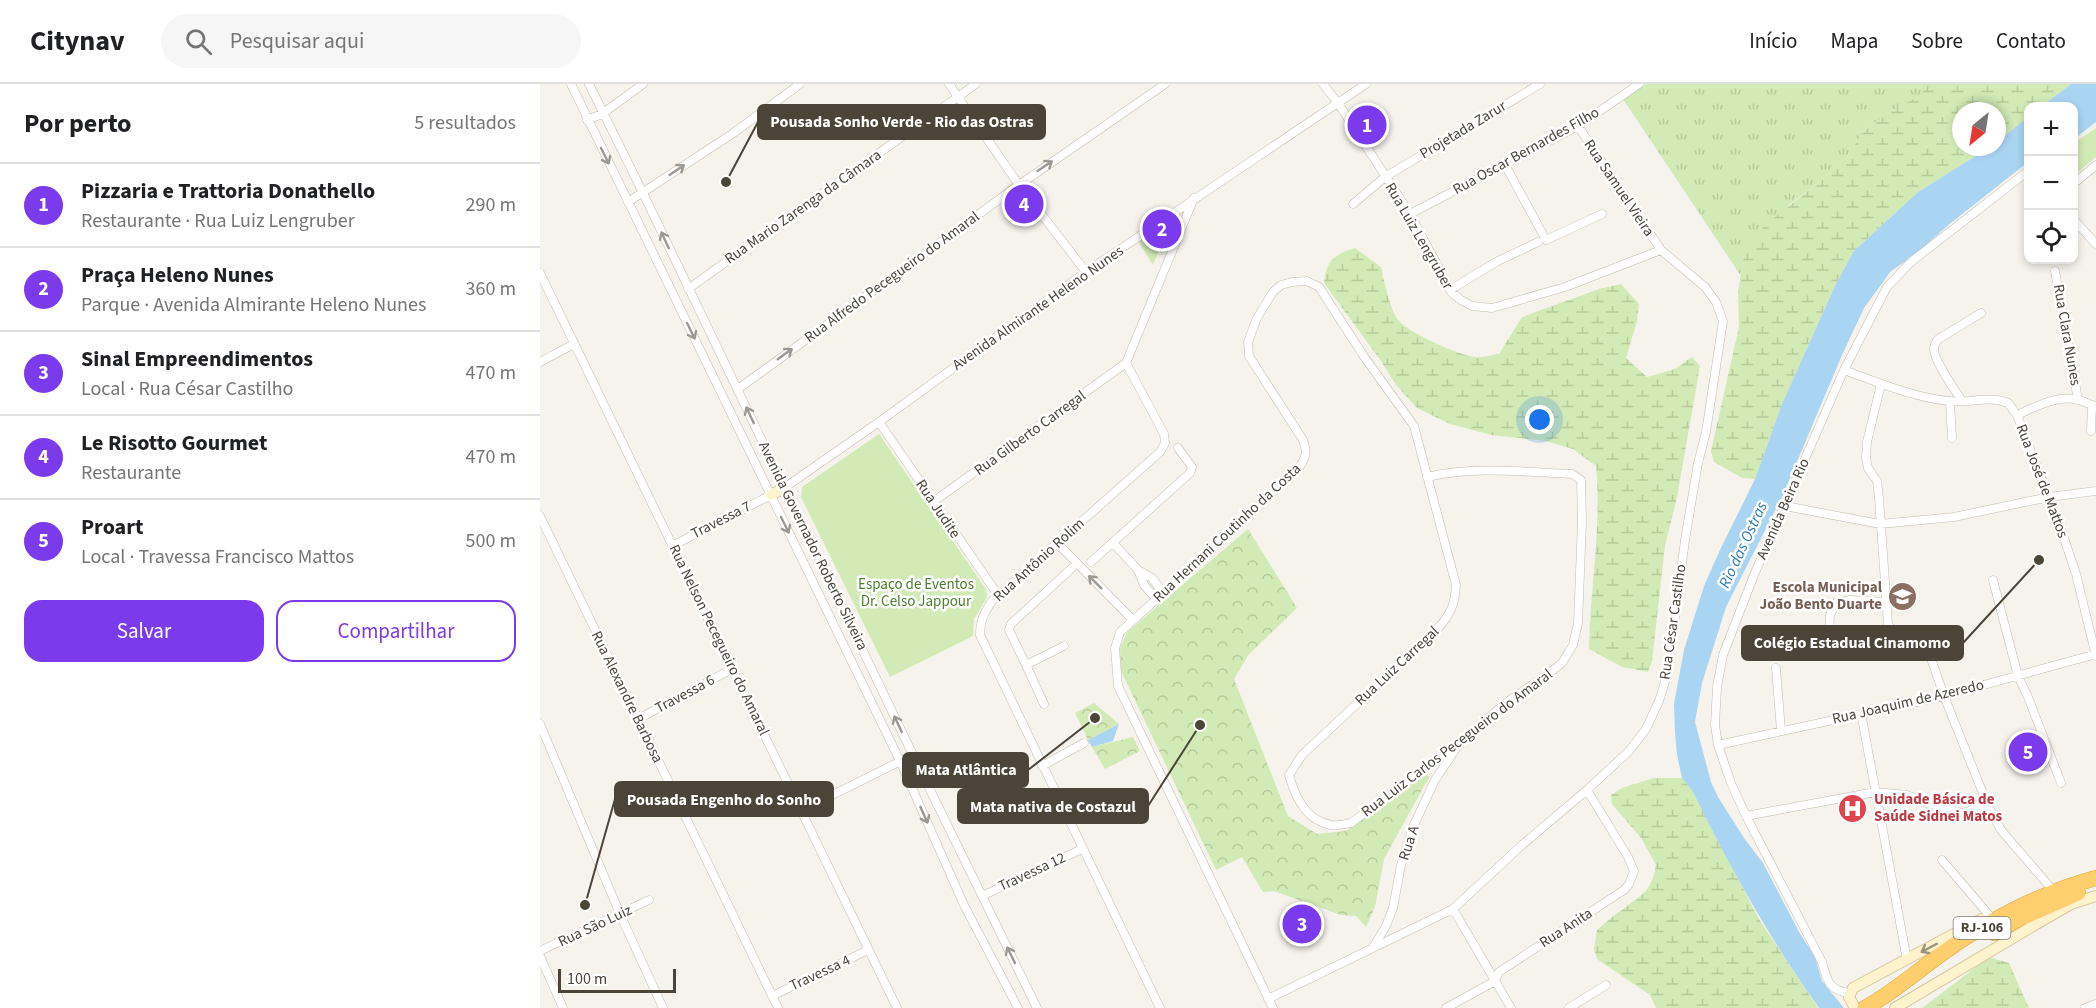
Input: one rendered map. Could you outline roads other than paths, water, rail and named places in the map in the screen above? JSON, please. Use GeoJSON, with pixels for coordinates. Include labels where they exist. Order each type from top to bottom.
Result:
{"type":"FeatureCollection","features":[{"type":"Feature","properties":{"kind":"highway","name":"RJ-106"},"geometry":{"type":"LineString","coordinates":[[1886,1005],[1941,954],[2008,913],[2053,893],[2096,878]]}},
{"type":"Feature","properties":{"kind":"highway","name":"RJ-106"},"geometry":{"type":"LineString","coordinates":[[1865,1008],[1886,1005],[1959,954],[2000,929],[2035,918],[2096,888]]}},
{"type":"Feature","properties":{"kind":"main road","name":"Avenida Almirante Heleno Nunes"},"geometry":{"type":"LineString","coordinates":[[771,495],[784,488]]}},
{"type":"Feature","properties":{"kind":"main road"},"geometry":{"type":"LineString","coordinates":[[1855,1008],[1849,997],[1853,988],[1989,915],[2050,887],[2096,872]]}},
{"type":"Feature","properties":{"kind":"main road"},"geometry":{"type":"LineString","coordinates":[[2035,918],[2096,897]]}},
{"type":"Feature","properties":{"kind":"street","name":"Avenida Governador Roberto Silveira"},"geometry":{"type":"LineString","coordinates":[[570,84],[900,761],[964,905],[1018,1008]]}},
{"type":"Feature","properties":{"kind":"street","name":"Avenida Governador Roberto Silveira"},"geometry":{"type":"LineString","coordinates":[[589,84],[1037,1008]]}},
{"type":"Feature","properties":{"kind":"street"},"geometry":{"type":"LineString","coordinates":[[587,120],[603,114],[643,84]]}},
{"type":"Feature","properties":{"kind":"street"},"geometry":{"type":"LineString","coordinates":[[628,202],[732,134],[800,84]]}},
{"type":"Feature","properties":{"kind":"street"},"geometry":{"type":"LineString","coordinates":[[949,84],[1019,184],[1086,272]]}},
{"type":"Feature","properties":{"kind":"street","name":"Rua Mario Zarenga da Câmara"},"geometry":{"type":"LineString","coordinates":[[688,289],[976,84]]}},
{"type":"Feature","properties":{"kind":"street","name":"Rua Alfredo Pecegueiro do Amaral"},"geometry":{"type":"LineString","coordinates":[[738,389],[1019,184],[1166,84]]}},
{"type":"Feature","properties":{"kind":"street","name":"Rua Luiz Lengruber"},"geometry":{"type":"LineString","coordinates":[[1323,84],[1338,103],[1410,214],[1450,290],[1472,306],[1492,308],[1565,287],[1661,250]]}},
{"type":"Feature","properties":{"kind":"street","name":"Avenida Almirante Heleno Nunes"},"geometry":{"type":"LineString","coordinates":[[784,488],[1086,272],[1366,84]]}},
{"type":"Feature","properties":{"kind":"street","name":"Projetada Zarur"},"geometry":{"type":"LineString","coordinates":[[1353,204],[1385,177],[1540,84]]}},
{"type":"Feature","properties":{"kind":"street","name":"Rua Oscar Bernardes Filho"},"geometry":{"type":"LineString","coordinates":[[1410,214],[1578,126],[1639,84]]}},
{"type":"Feature","properties":{"kind":"street","name":"Rua Samuel Vieira"},"geometry":{"type":"LineString","coordinates":[[1578,126],[1661,250]]}},
{"type":"Feature","properties":{"kind":"street"},"geometry":{"type":"LineString","coordinates":[[1504,164],[1546,240],[1602,214]]}},
{"type":"Feature","properties":{"kind":"street"},"geometry":{"type":"LineString","coordinates":[[2078,180],[2096,165]]}},
{"type":"Feature","properties":{"kind":"street","name":"Avenida Beira Rio"},"geometry":{"type":"LineString","coordinates":[[1850,993],[1834,989],[1827,980],[1822,962],[1746,816],[1718,745],[1715,725],[1717,687],[1723,655],[1754,575],[1844,370],[1887,287],[1911,262],[2024,176]]}},
{"type":"Feature","properties":{"kind":"street"},"geometry":{"type":"LineString","coordinates":[[1126,363],[1194,198]]}},
{"type":"Feature","properties":{"kind":"street"},"geometry":{"type":"LineString","coordinates":[[2078,225],[2096,244]]}},
{"type":"Feature","properties":{"kind":"street"},"geometry":{"type":"LineString","coordinates":[[1450,290],[1496,262],[1538,242]]}},
{"type":"Feature","properties":{"kind":"street","name":"Rua César Castilho"},"geometry":{"type":"LineString","coordinates":[[1268,999],[1453,909],[1629,751],[1646,729],[1665,682],[1685,540],[1723,321],[1716,302],[1706,287],[1661,250]]}},
{"type":"Feature","properties":{"kind":"street","name":"Rua Clara Nunes"},"geometry":{"type":"LineString","coordinates":[[2055,271],[2078,400]]}},
{"type":"Feature","properties":{"kind":"street","name":"Rua Nelson Pecegueiro do Amaral"},"geometry":{"type":"LineString","coordinates":[[540,273],[897,1008]]}},
{"type":"Feature","properties":{"kind":"street","name":"Rua Hernani Coutinho da Costa"},"geometry":{"type":"LineString","coordinates":[[1273,1008],[1118,686],[1115,648],[1120,632],[1132,620],[1164,594],[1242,522],[1305,459],[1307,451],[1303,440],[1249,357],[1248,342],[1257,318],[1273,292],[1281,285],[1306,281],[1319,287],[1365,358],[1414,426],[1434,501]]}},
{"type":"Feature","properties":{"kind":"street"},"geometry":{"type":"LineString","coordinates":[[1962,401],[1939,363],[1934,346],[1943,336],[1981,314]]}},
{"type":"Feature","properties":{"kind":"street"},"geometry":{"type":"LineString","coordinates":[[540,362],[574,344]]}},
{"type":"Feature","properties":{"kind":"street","name":"Rua Gilberto Carregal"},"geometry":{"type":"LineString","coordinates":[[933,502],[1126,363]]}},
{"type":"Feature","properties":{"kind":"street","name":"Rua Antônio Rolim"},"geometry":{"type":"LineString","coordinates":[[1126,363],[1164,434],[1165,443],[1160,452],[998,596],[984,613],[980,624],[980,635],[1160,1008]]}},
{"type":"Feature","properties":{"kind":"street","name":"Rua José de Mattos"},"geometry":{"type":"LineString","coordinates":[[1844,370],[1881,384],[1950,402],[1990,399],[2008,403],[2018,415],[2049,496],[2076,574],[2096,655]]}},
{"type":"Feature","properties":{"kind":"street"},"geometry":{"type":"LineString","coordinates":[[1881,384],[1867,442],[1866,458],[1868,468],[1877,481],[1888,624],[1891,630],[1897,632],[1922,632],[1944,696],[1988,806],[2001,830],[2050,887]]}},
{"type":"Feature","properties":{"kind":"street"},"geometry":{"type":"LineString","coordinates":[[2018,415],[2045,402],[2069,398],[2078,400],[2094,406],[2091,432]]}},
{"type":"Feature","properties":{"kind":"street"},"geometry":{"type":"LineString","coordinates":[[1950,402],[1952,438]]}},
{"type":"Feature","properties":{"kind":"street","name":"Rua Judite"},"geometry":{"type":"LineString","coordinates":[[879,422],[998,596]]}},
{"type":"Feature","properties":{"kind":"street"},"geometry":{"type":"LineString","coordinates":[[1091,562],[1190,473],[1192,467],[1178,448]]}},
{"type":"Feature","properties":{"kind":"street","name":"Rua Luiz Carlos Pecegueiro do Amaral"},"geometry":{"type":"LineString","coordinates":[[1289,775],[1301,806],[1310,814],[1331,825],[1351,823],[1459,743],[1507,702],[1548,675],[1562,663],[1573,645],[1578,623],[1582,522],[1581,480],[1572,474],[1516,471],[1459,472],[1427,477]]}},
{"type":"Feature","properties":{"kind":"street"},"geometry":{"type":"LineString","coordinates":[[1785,506],[1880,524],[1954,517],[2049,496],[2096,491]]}},
{"type":"Feature","properties":{"kind":"street","name":"Travessa 7"},"geometry":{"type":"LineString","coordinates":[[672,546],[771,495]]}},
{"type":"Feature","properties":{"kind":"street","name":"Rua Luiz Carregal"},"geometry":{"type":"LineString","coordinates":[[1289,775],[1302,755],[1412,653],[1448,616],[1454,604],[1456,585],[1434,501]]}},
{"type":"Feature","properties":{"kind":"street","name":"Rua Alexandre Barbosa"},"geometry":{"type":"LineString","coordinates":[[540,516],[778,1008]]}},
{"type":"Feature","properties":{"kind":"street"},"geometry":{"type":"LineString","coordinates":[[1058,543],[1132,620]]}},
{"type":"Feature","properties":{"kind":"street"},"geometry":{"type":"LineString","coordinates":[[1114,543],[1138,570],[1152,578],[1164,594]]}},
{"type":"Feature","properties":{"kind":"street"},"geometry":{"type":"LineString","coordinates":[[1044,704],[1011,636],[1011,624],[1072,568]]}},
{"type":"Feature","properties":{"kind":"street"},"geometry":{"type":"LineString","coordinates":[[1138,570],[1144,585],[1157,600]]}},
{"type":"Feature","properties":{"kind":"street"},"geometry":{"type":"LineString","coordinates":[[1993,580],[2018,676],[2061,783]]}},
{"type":"Feature","properties":{"kind":"street"},"geometry":{"type":"LineString","coordinates":[[1829,635],[1830,615],[1836,603],[1850,600],[1886,602]]}},
{"type":"Feature","properties":{"kind":"street"},"geometry":{"type":"LineString","coordinates":[[1026,666],[1064,646]]}},
{"type":"Feature","properties":{"kind":"street","name":"Rua Joaquim de Azeredo"},"geometry":{"type":"LineString","coordinates":[[1718,745],[1944,696],[2096,655]]}},
{"type":"Feature","properties":{"kind":"street"},"geometry":{"type":"LineString","coordinates":[[1776,668],[1781,730]]}},
{"type":"Feature","properties":{"kind":"street","name":"Travessa 6"},"geometry":{"type":"LineString","coordinates":[[638,719],[732,669]]}},
{"type":"Feature","properties":{"kind":"street"},"geometry":{"type":"LineString","coordinates":[[1861,713],[1907,960]]}},
{"type":"Feature","properties":{"kind":"street"},"geometry":{"type":"LineString","coordinates":[[540,724],[620,914],[663,1008]]}},
{"type":"Feature","properties":{"kind":"street"},"geometry":{"type":"LineString","coordinates":[[1042,766],[1084,743]]}},
{"type":"Feature","properties":{"kind":"street","name":"Rua A"},"geometry":{"type":"LineString","coordinates":[[1372,948],[1386,926],[1393,908],[1401,865],[1413,827],[1435,780],[1459,743]]}},
{"type":"Feature","properties":{"kind":"street"},"geometry":{"type":"LineString","coordinates":[[802,810],[913,755]]}},
{"type":"Feature","properties":{"kind":"street","name":"Rua Anita"},"geometry":{"type":"LineString","coordinates":[[1446,1008],[1495,981],[1499,972],[1624,890],[1629,884],[1634,871],[1628,857],[1587,790]]}},
{"type":"Feature","properties":{"kind":"street"},"geometry":{"type":"LineString","coordinates":[[1746,816],[1875,792],[1907,795],[1962,813],[1988,806]]}},
{"type":"Feature","properties":{"kind":"street","name":"Travessa 12"},"geometry":{"type":"LineString","coordinates":[[982,896],[1082,849]]}},
{"type":"Feature","properties":{"kind":"street"},"geometry":{"type":"LineString","coordinates":[[1942,860],[1989,915]]}},
{"type":"Feature","properties":{"kind":"street","name":"Rua São Luiz"},"geometry":{"type":"LineString","coordinates":[[540,951],[649,900]]}},
{"type":"Feature","properties":{"kind":"street"},"geometry":{"type":"LineString","coordinates":[[1453,909],[1511,1008]]}},
{"type":"Feature","properties":{"kind":"street","name":"Travessa 4"},"geometry":{"type":"LineString","coordinates":[[772,996],[867,950]]}},
{"type":"Feature","properties":{"kind":"street"},"geometry":{"type":"LineString","coordinates":[[540,956],[563,1008]]}},
{"type":"Feature","properties":{"kind":"street"},"geometry":{"type":"LineString","coordinates":[[1569,1008],[1606,985]]}},
{"type":"Feature","properties":{"kind":"street"},"geometry":{"type":"LineString","coordinates":[[2085,1008],[2096,1004]]}},
{"type":"Feature","properties":{"kind":"water"},"geometry":{"type":"Polygon","coordinates":[[[2071,84],[2096,84],[2096,122],[2078,136],[2078,102],[2047,102],[2071,84]]]}},
{"type":"Feature","properties":{"kind":"water","name":"Rio das Ostras"},"geometry":{"type":"Polygon","coordinates":[[[2024,120],[2024,165],[1913,256],[1891,271],[1864,308],[1782,497],[1726,607],[1702,683],[1695,722],[1711,782],[1744,838],[1763,863],[1799,932],[1815,957],[1822,981],[1844,1008],[1819,1008],[1767,930],[1693,792],[1682,778],[1677,755],[1674,704],[1684,650],[1704,586],[1755,479],[1782,404],[1834,288],[1853,252],[1918,192],[1976,156],[2006,156],[2006,135],[2024,120]]]}},
{"type":"Feature","properties":{"kind":"water"},"geometry":{"type":"Polygon","coordinates":[[[1119,724],[1113,741],[1092,747],[1088,740],[1119,724]]]}},
{"type":"Feature","properties":{"kind":"place","name":"Pizzaria e Trattoria Donathello"},"geometry":{"type":"Point","coordinates":[1367,125]}},
{"type":"Feature","properties":{"kind":"place","name":"Pousada Sonho Verde - Rio das Ostras"},"geometry":{"type":"Point","coordinates":[726,182]}},
{"type":"Feature","properties":{"kind":"place","name":"Le Risotto Gourmet"},"geometry":{"type":"Point","coordinates":[1024,204]}},
{"type":"Feature","properties":{"kind":"place","name":"Praça Heleno Nunes"},"geometry":{"type":"Point","coordinates":[1162,229]}},
{"type":"Feature","properties":{"kind":"place","name":"Colégio Estadual Cinamomo"},"geometry":{"type":"Point","coordinates":[2039,560]}},
{"type":"Feature","properties":{"kind":"place","name":"Escola Municipal João Bento Duarte"},"geometry":{"type":"Point","coordinates":[1903,596]}},
{"type":"Feature","properties":{"kind":"place","name":"Mata Atlântica"},"geometry":{"type":"Point","coordinates":[1095,718]}},
{"type":"Feature","properties":{"kind":"place","name":"Mata nativa de Costazul"},"geometry":{"type":"Point","coordinates":[1200,725]}},
{"type":"Feature","properties":{"kind":"place","name":"Proart"},"geometry":{"type":"Point","coordinates":[2028,752]}},
{"type":"Feature","properties":{"kind":"place","name":"Unidade Básica de Saúde Sidnei Matos"},"geometry":{"type":"Point","coordinates":[1853,808]}},
{"type":"Feature","properties":{"kind":"place","name":"Pousada Engenho do Sonho"},"geometry":{"type":"Point","coordinates":[585,905]}},
{"type":"Feature","properties":{"kind":"place","name":"Sinal Empreendimentos"},"geometry":{"type":"Point","coordinates":[1302,924]}},
{"type":"Feature","properties":{"kind":"park label","name":"Espaço de Eventos Dr. Celso Jappour"},"geometry":{"type":"Point","coordinates":[916,592]}}]}
